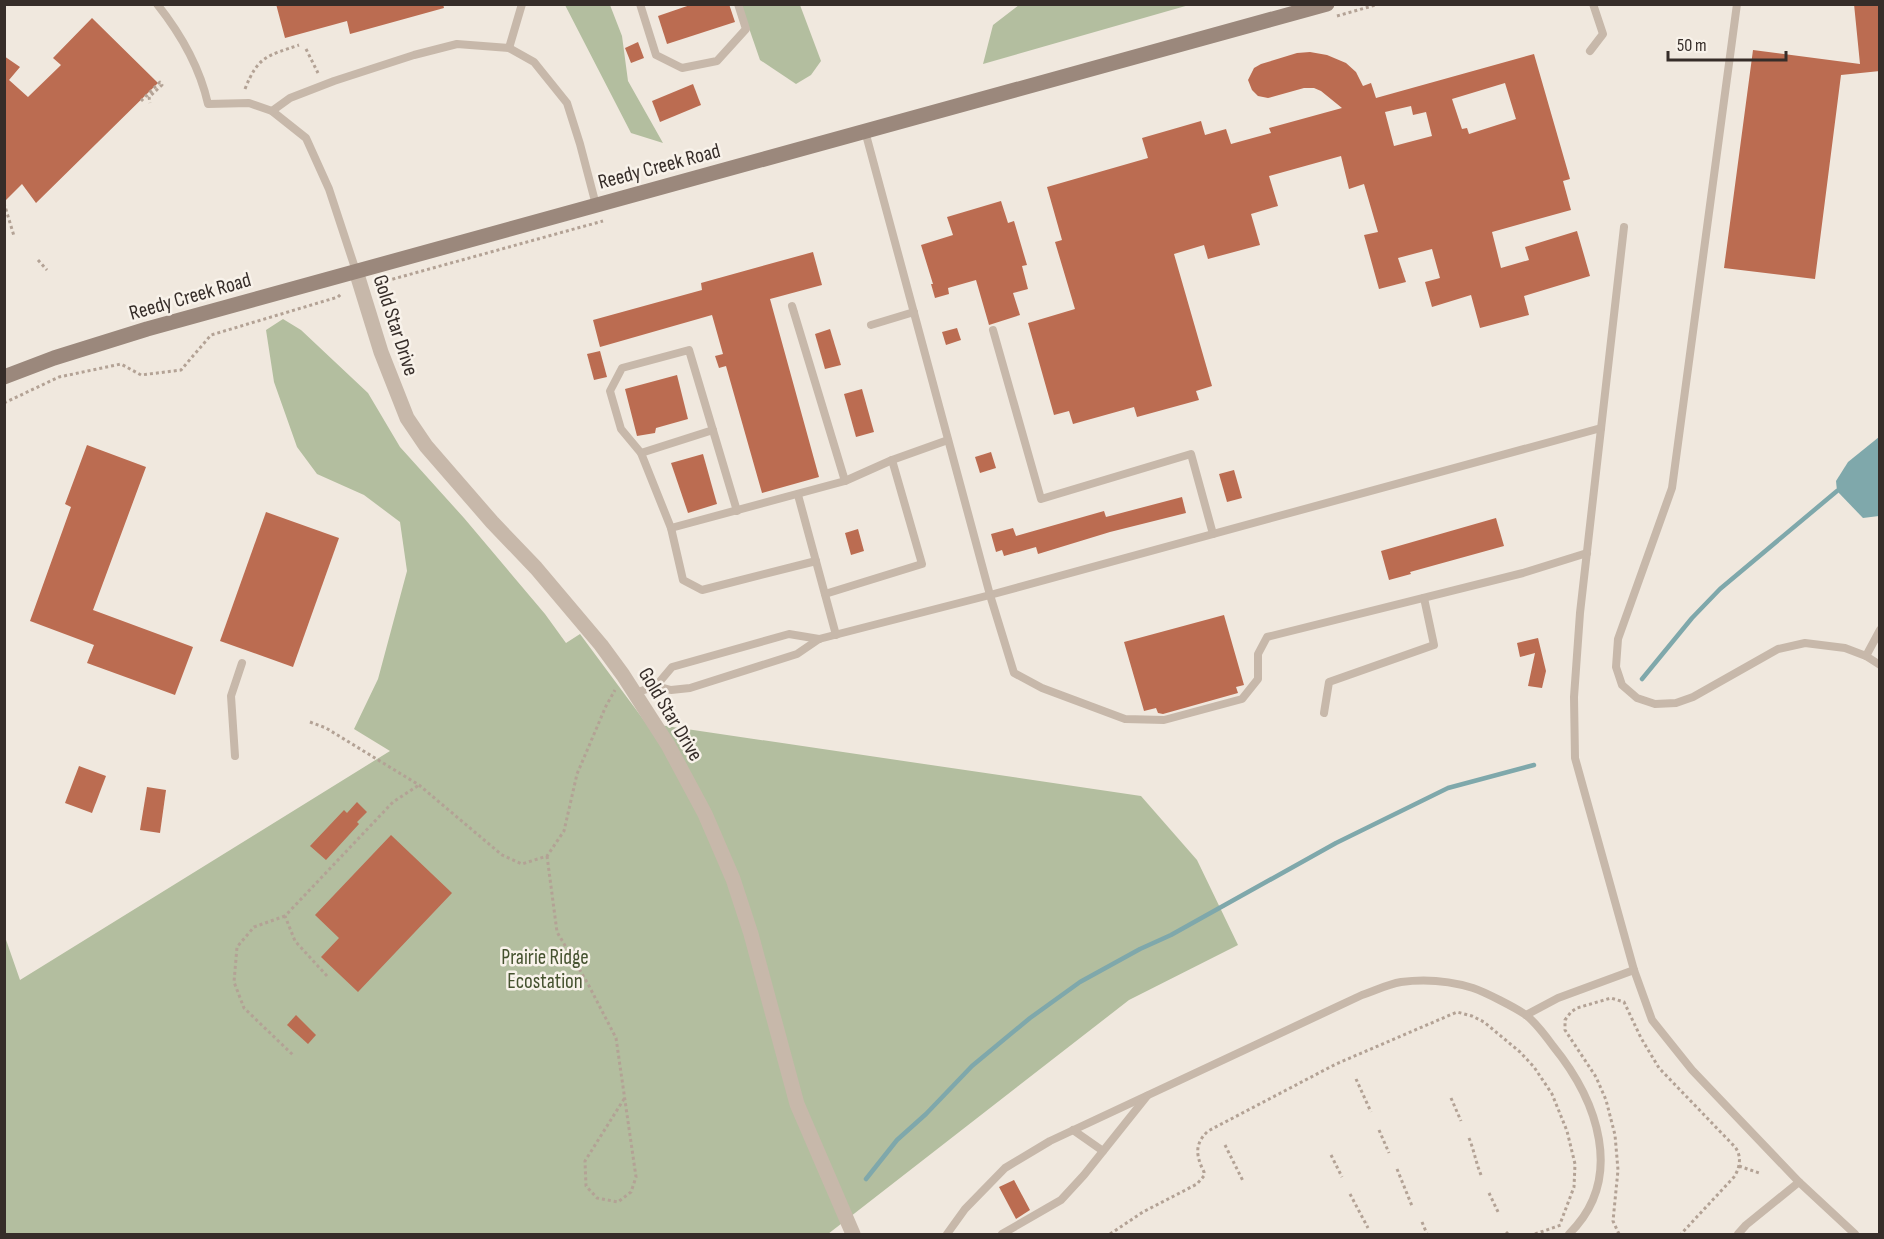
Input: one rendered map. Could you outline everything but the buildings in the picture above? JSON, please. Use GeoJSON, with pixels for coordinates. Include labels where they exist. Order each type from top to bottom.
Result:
{"type":"FeatureCollection","features":[{"type":"Feature","properties":{"kind":"main road","name":"Reedy Creek Road"},"geometry":{"type":"LineString","coordinates":[[4,377],[54,358],[147,329],[356,271],[865,131],[1330,11]]}},
{"type":"Feature","properties":{"kind":"street","name":"Gold Star Drive"},"geometry":{"type":"LineString","coordinates":[[356,271],[381,352],[407,418],[426,446],[550,584],[623,675],[668,745],[705,814],[733,879],[752,934],[797,1104],[853,1234]]}},
{"type":"Feature","properties":{"kind":"lane"},"geometry":{"type":"LineString","coordinates":[[157,4],[170,21],[203,80],[208,104],[249,103],[272,111],[306,138],[329,189],[356,271]]}},
{"type":"Feature","properties":{"kind":"lane"},"geometry":{"type":"LineString","coordinates":[[509,48],[522,4]]}},
{"type":"Feature","properties":{"kind":"lane"},"geometry":{"type":"LineString","coordinates":[[640,4],[656,55],[682,68],[717,61],[746,29],[738,4]]}},
{"type":"Feature","properties":{"kind":"lane"},"geometry":{"type":"LineString","coordinates":[[1590,51],[1603,34],[1593,4]]}},
{"type":"Feature","properties":{"kind":"lane"},"geometry":{"type":"LineString","coordinates":[[1737,4],[1672,488],[1618,639],[1616,667],[1623,686],[1637,698],[1655,704],[1676,703],[1693,697],[1778,649],[1805,644],[1845,648],[1866,656],[1880,665]]}},
{"type":"Feature","properties":{"kind":"lane"},"geometry":{"type":"LineString","coordinates":[[272,111],[290,98],[414,55],[457,44],[509,48],[534,62],[567,104],[596,205]]}},
{"type":"Feature","properties":{"kind":"lane"},"geometry":{"type":"LineString","coordinates":[[865,131],[990,595],[1014,673],[1042,688],[1125,719],[1164,720],[1242,699],[1258,679],[1258,654],[1267,637],[1523,573],[1587,553]]}},
{"type":"Feature","properties":{"kind":"lane"},"geometry":{"type":"LineString","coordinates":[[1624,226],[1587,553],[1574,697],[1575,758],[1634,970],[1652,1020],[1692,1070],[1799,1182],[1855,1234]]}},
{"type":"Feature","properties":{"kind":"lane"},"geometry":{"type":"LineString","coordinates":[[792,306],[845,481]]}},
{"type":"Feature","properties":{"kind":"lane"},"geometry":{"type":"LineString","coordinates":[[871,325],[914,312]]}},
{"type":"Feature","properties":{"kind":"lane"},"geometry":{"type":"LineString","coordinates":[[993,330],[1041,498],[1191,454],[1213,534]]}},
{"type":"Feature","properties":{"kind":"lane"},"geometry":{"type":"LineString","coordinates":[[737,511],[689,350],[622,368],[610,391],[621,429],[641,453],[671,528],[683,580],[702,590],[816,561]]}},
{"type":"Feature","properties":{"kind":"lane"},"geometry":{"type":"LineString","coordinates":[[656,686],[671,690],[690,688],[797,654],[819,639],[990,595],[1601,428]]}},
{"type":"Feature","properties":{"kind":"lane"},"geometry":{"type":"LineString","coordinates":[[641,453],[713,430]]}},
{"type":"Feature","properties":{"kind":"lane"},"geometry":{"type":"LineString","coordinates":[[671,528],[845,481],[892,460],[948,440]]}},
{"type":"Feature","properties":{"kind":"lane"},"geometry":{"type":"LineString","coordinates":[[825,594],[922,564],[892,460]]}},
{"type":"Feature","properties":{"kind":"lane"},"geometry":{"type":"LineString","coordinates":[[798,495],[836,635]]}},
{"type":"Feature","properties":{"kind":"lane"},"geometry":{"type":"LineString","coordinates":[[1324,713],[1329,682],[1434,645],[1424,598]]}},
{"type":"Feature","properties":{"kind":"lane"},"geometry":{"type":"LineString","coordinates":[[1866,656],[1880,630]]}},
{"type":"Feature","properties":{"kind":"lane"},"geometry":{"type":"LineString","coordinates":[[635,693],[656,686],[672,667],[789,634],[819,639]]}},
{"type":"Feature","properties":{"kind":"lane"},"geometry":{"type":"LineString","coordinates":[[235,756],[231,696],[242,663]]}},
{"type":"Feature","properties":{"kind":"lane"},"geometry":{"type":"LineString","coordinates":[[1526,1015],[1558,998],[1634,970]]}},
{"type":"Feature","properties":{"kind":"lane"},"geometry":{"type":"LineString","coordinates":[[948,1234],[965,1209],[1005,1168],[1073,1130],[1362,995],[1399,982],[1433,981],[1474,988],[1526,1015],[1567,1063],[1581,1087],[1594,1116],[1601,1163],[1598,1189],[1593,1203],[1585,1217],[1567,1231]]}},
{"type":"Feature","properties":{"kind":"lane"},"geometry":{"type":"LineString","coordinates":[[1002,1234],[1061,1200],[1149,1094]]}},
{"type":"Feature","properties":{"kind":"lane"},"geometry":{"type":"LineString","coordinates":[[1073,1130],[1103,1151]]}},
{"type":"Feature","properties":{"kind":"lane"},"geometry":{"type":"LineString","coordinates":[[1738,1234],[1799,1182]]}},
{"type":"Feature","properties":{"kind":"path"},"geometry":{"type":"LineString","coordinates":[[1330,11],[1379,4]]}},
{"type":"Feature","properties":{"kind":"path"},"geometry":{"type":"LineString","coordinates":[[245,89],[254,68],[265,57],[298,45]]}},
{"type":"Feature","properties":{"kind":"path"},"geometry":{"type":"LineString","coordinates":[[306,50],[318,73]]}},
{"type":"Feature","properties":{"kind":"path"},"geometry":{"type":"LineString","coordinates":[[159,82],[162,85],[149,97],[148,104],[141,100],[159,82]]}},
{"type":"Feature","properties":{"kind":"path"},"geometry":{"type":"LineString","coordinates":[[4,203],[14,236]]}},
{"type":"Feature","properties":{"kind":"path"},"geometry":{"type":"LineString","coordinates":[[38,260],[47,270]]}},
{"type":"Feature","properties":{"kind":"path"},"geometry":{"type":"LineString","coordinates":[[4,403],[59,376],[121,364],[141,375],[181,370],[211,334],[338,297],[341,293]]}},
{"type":"Feature","properties":{"kind":"path"},"geometry":{"type":"LineString","coordinates":[[310,722],[326,728],[419,785],[502,855],[522,864],[547,856],[564,831],[577,774],[606,706],[623,675]]}},
{"type":"Feature","properties":{"kind":"path"},"geometry":{"type":"LineString","coordinates":[[292,1055],[244,1008],[234,982],[237,947],[254,927],[285,916],[393,802],[419,785]]}},
{"type":"Feature","properties":{"kind":"path"},"geometry":{"type":"LineString","coordinates":[[547,856],[557,932],[616,1038],[636,1177],[631,1192],[618,1202],[597,1198],[586,1186],[585,1161],[624,1099]]}},
{"type":"Feature","properties":{"kind":"path"},"geometry":{"type":"LineString","coordinates":[[285,916],[296,941],[327,976]]}},
{"type":"Feature","properties":{"kind":"path"},"geometry":{"type":"LineString","coordinates":[[1611,998],[1613,990]]}},
{"type":"Feature","properties":{"kind":"path"},"geometry":{"type":"LineString","coordinates":[[1618,1234],[1613,1221],[1618,1170],[1615,1134],[1610,1114],[1596,1077],[1567,1034],[1564,1025],[1567,1016],[1577,1008],[1611,998],[1619,999],[1627,1006],[1641,1038],[1666,1076],[1738,1149],[1739,1166],[1729,1184],[1681,1234]]}},
{"type":"Feature","properties":{"kind":"path"},"geometry":{"type":"LineString","coordinates":[[1110,1234],[1143,1212],[1201,1180],[1204,1172],[1197,1149],[1202,1137],[1208,1131],[1336,1064],[1457,1012],[1484,1022],[1534,1067],[1552,1094],[1567,1131],[1575,1164],[1574,1187],[1560,1224],[1535,1234]]}},
{"type":"Feature","properties":{"kind":"path"},"geometry":{"type":"LineString","coordinates":[[1356,1079],[1371,1112]]}},
{"type":"Feature","properties":{"kind":"path"},"geometry":{"type":"LineString","coordinates":[[1451,1098],[1461,1121]]}},
{"type":"Feature","properties":{"kind":"path"},"geometry":{"type":"LineString","coordinates":[[1379,1130],[1389,1153]]}},
{"type":"Feature","properties":{"kind":"path"},"geometry":{"type":"LineString","coordinates":[[1469,1138],[1481,1175]]}},
{"type":"Feature","properties":{"kind":"path"},"geometry":{"type":"LineString","coordinates":[[1225,1145],[1243,1181]]}},
{"type":"Feature","properties":{"kind":"path"},"geometry":{"type":"LineString","coordinates":[[1331,1155],[1342,1176]]}},
{"type":"Feature","properties":{"kind":"path"},"geometry":{"type":"LineString","coordinates":[[1739,1166],[1759,1173]]}},
{"type":"Feature","properties":{"kind":"path"},"geometry":{"type":"LineString","coordinates":[[1397,1169],[1412,1206]]}},
{"type":"Feature","properties":{"kind":"path"},"geometry":{"type":"LineString","coordinates":[[1489,1193],[1499,1214]]}},
{"type":"Feature","properties":{"kind":"path"},"geometry":{"type":"LineString","coordinates":[[1350,1194],[1368,1228]]}},
{"type":"Feature","properties":{"kind":"path"},"geometry":{"type":"LineString","coordinates":[[1422,1222],[1427,1234]]}},
{"type":"Feature","properties":{"kind":"path"},"geometry":{"type":"LineString","coordinates":[[1560,1224],[1567,1231]]}},
{"type":"Feature","properties":{"kind":"green space"},"geometry":{"type":"Polygon","coordinates":[[[565,5],[610,5],[622,36],[628,81],[663,143],[631,133],[565,5]]]}},
{"type":"Feature","properties":{"kind":"green space"},"geometry":{"type":"Polygon","coordinates":[[[741,5],[800,5],[821,61],[811,75],[796,84],[760,60],[741,5]]]}},
{"type":"Feature","properties":{"kind":"green space"},"geometry":{"type":"Polygon","coordinates":[[[1019,5],[1189,5],[983,64],[993,25],[1019,5]]]}},
{"type":"Feature","properties":{"kind":"green space","name":"Prairie Ridge Ecostation"},"geometry":{"type":"Polygon","coordinates":[[[283,319],[301,330],[368,393],[400,447],[464,518],[545,614],[566,643],[580,634],[646,723],[1141,796],[1197,860],[1238,945],[1129,1000],[828,1234],[5,1234],[4,934],[20,980],[390,751],[354,729],[378,679],[407,571],[400,522],[364,495],[317,474],[297,447],[274,382],[266,330],[283,319]]]}},
{"type":"Feature","properties":{"kind":"water"},"geometry":{"type":"Polygon","coordinates":[[[1879,437],[1879,516],[1863,518],[1837,491],[1836,481],[1848,462],[1879,437]]]}},
{"type":"Feature","properties":{"kind":"waterway"},"geometry":{"type":"LineString","coordinates":[[1642,679],[1692,618],[1720,589],[1837,491]]}},
{"type":"Feature","properties":{"kind":"waterway"},"geometry":{"type":"LineString","coordinates":[[866,1179],[897,1140],[926,1114],[972,1066],[1030,1018],[1080,982],[1171,935],[1336,843],[1448,788],[1534,765]]}}]}
